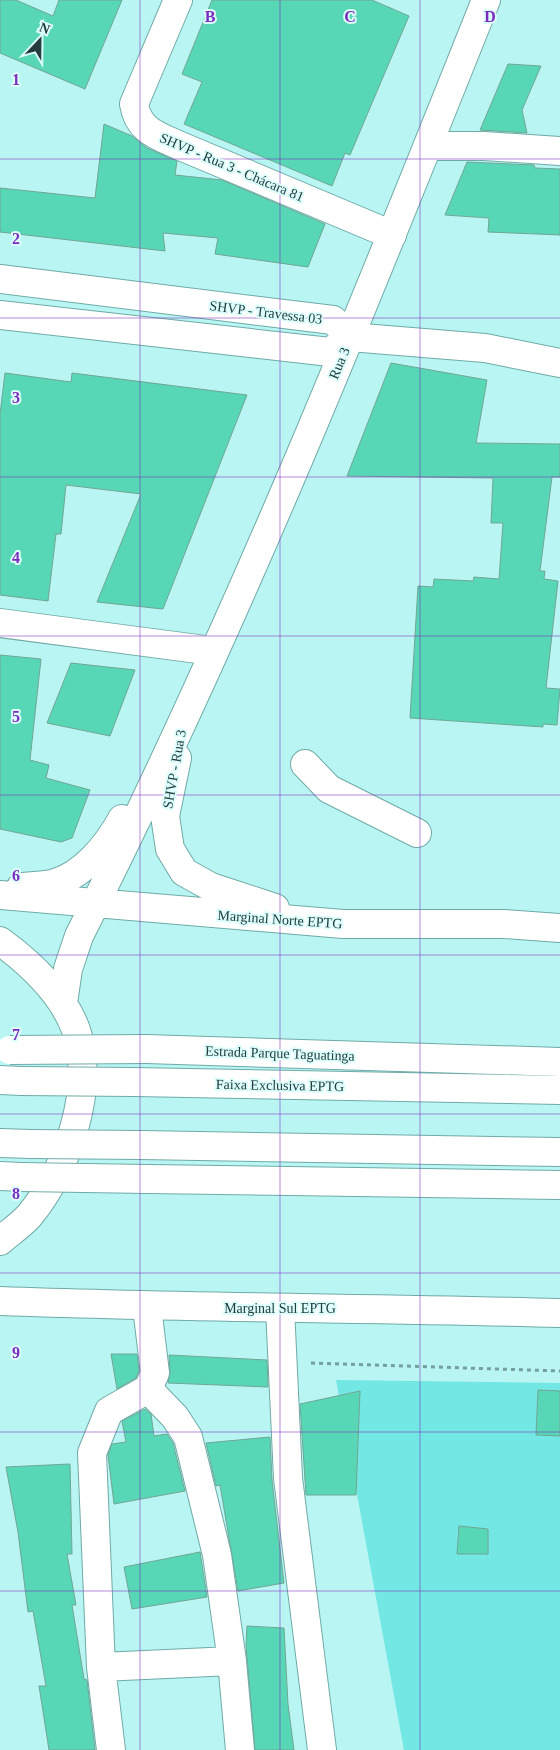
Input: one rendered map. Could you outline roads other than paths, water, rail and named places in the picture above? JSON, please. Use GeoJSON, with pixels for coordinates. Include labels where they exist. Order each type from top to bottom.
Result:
{"type":"FeatureCollection","features":[{"type":"Feature","properties":{"kind":"main road","name":"SHVP - Rua 3 - Chácara 81"},"geometry":{"type":"LineString","coordinates":[[178,0],[134,104],[136,116],[141,123],[149,131],[178,145],[392,235]]}},
{"type":"Feature","properties":{"kind":"main road","name":"Rua 3"},"geometry":{"type":"LineString","coordinates":[[183,722],[350,337],[486,0]]}},
{"type":"Feature","properties":{"kind":"main road"},"geometry":{"type":"LineString","coordinates":[[428,146],[484,146],[560,150]]}},
{"type":"Feature","properties":{"kind":"main road","name":"SHVP - Travessa 03"},"geometry":{"type":"LineString","coordinates":[[0,279],[332,320],[350,337]]}},
{"type":"Feature","properties":{"kind":"main road"},"geometry":{"type":"LineString","coordinates":[[0,316],[330,352],[350,337],[485,348],[560,363]]}},
{"type":"Feature","properties":{"kind":"main road"},"geometry":{"type":"LineString","coordinates":[[0,623],[214,651]]}},
{"type":"Feature","properties":{"kind":"main road"},"geometry":{"type":"LineString","coordinates":[[63,1003],[68,970],[79,936],[183,722]]}},
{"type":"Feature","properties":{"kind":"main road","name":"SHVP - Rua 3"},"geometry":{"type":"LineString","coordinates":[[0,889],[52,884],[69,877],[90,862],[115,833],[156,757],[183,722]]}},
{"type":"Feature","properties":{"kind":"main road","name":"SHVP - Rua 3"},"geometry":{"type":"LineString","coordinates":[[183,722],[165,816],[170,849],[184,872],[211,887],[253,902],[343,924]]}},
{"type":"Feature","properties":{"kind":"main road"},"geometry":{"type":"LineString","coordinates":[[305,764],[329,789],[417,832]]}},
{"type":"Feature","properties":{"kind":"main road","name":"Marginal Norte EPTG"},"geometry":{"type":"LineString","coordinates":[[0,895],[95,905],[343,924],[504,924],[560,928]]}},
{"type":"Feature","properties":{"kind":"main road"},"geometry":{"type":"LineString","coordinates":[[0,941],[23,958],[63,1003],[76,1031],[82,1065],[77,1122],[61,1168],[28,1216],[0,1241]]}},
{"type":"Feature","properties":{"kind":"main road","name":"Estrada Parque Taguatinga"},"geometry":{"type":"LineString","coordinates":[[5,1050],[146,1049],[560,1062]]}},
{"type":"Feature","properties":{"kind":"main road","name":"Faixa Exclusiva EPTG"},"geometry":{"type":"LineString","coordinates":[[11,1080],[560,1090]]}},
{"type":"Feature","properties":{"kind":"main road"},"geometry":{"type":"LineString","coordinates":[[0,1143],[560,1152]]}},
{"type":"Feature","properties":{"kind":"main road"},"geometry":{"type":"LineString","coordinates":[[10,1176],[560,1184]]}},
{"type":"Feature","properties":{"kind":"main road","name":"Marginal Sul EPTG"},"geometry":{"type":"LineString","coordinates":[[0,1301],[147,1306],[560,1313]]}},
{"type":"Feature","properties":{"kind":"main road"},"geometry":{"type":"LineString","coordinates":[[111,1750],[101,1667],[92,1453],[109,1411],[148,1389],[155,1373],[147,1306]]}},
{"type":"Feature","properties":{"kind":"main road"},"geometry":{"type":"LineString","coordinates":[[280,1308],[288,1478],[322,1750]]}},
{"type":"Feature","properties":{"kind":"main road"},"geometry":{"type":"LineString","coordinates":[[148,1389],[175,1417],[188,1437],[217,1555],[232,1661],[240,1750]]}},
{"type":"Feature","properties":{"kind":"main road"},"geometry":{"type":"LineString","coordinates":[[101,1667],[232,1661]]}}]}
